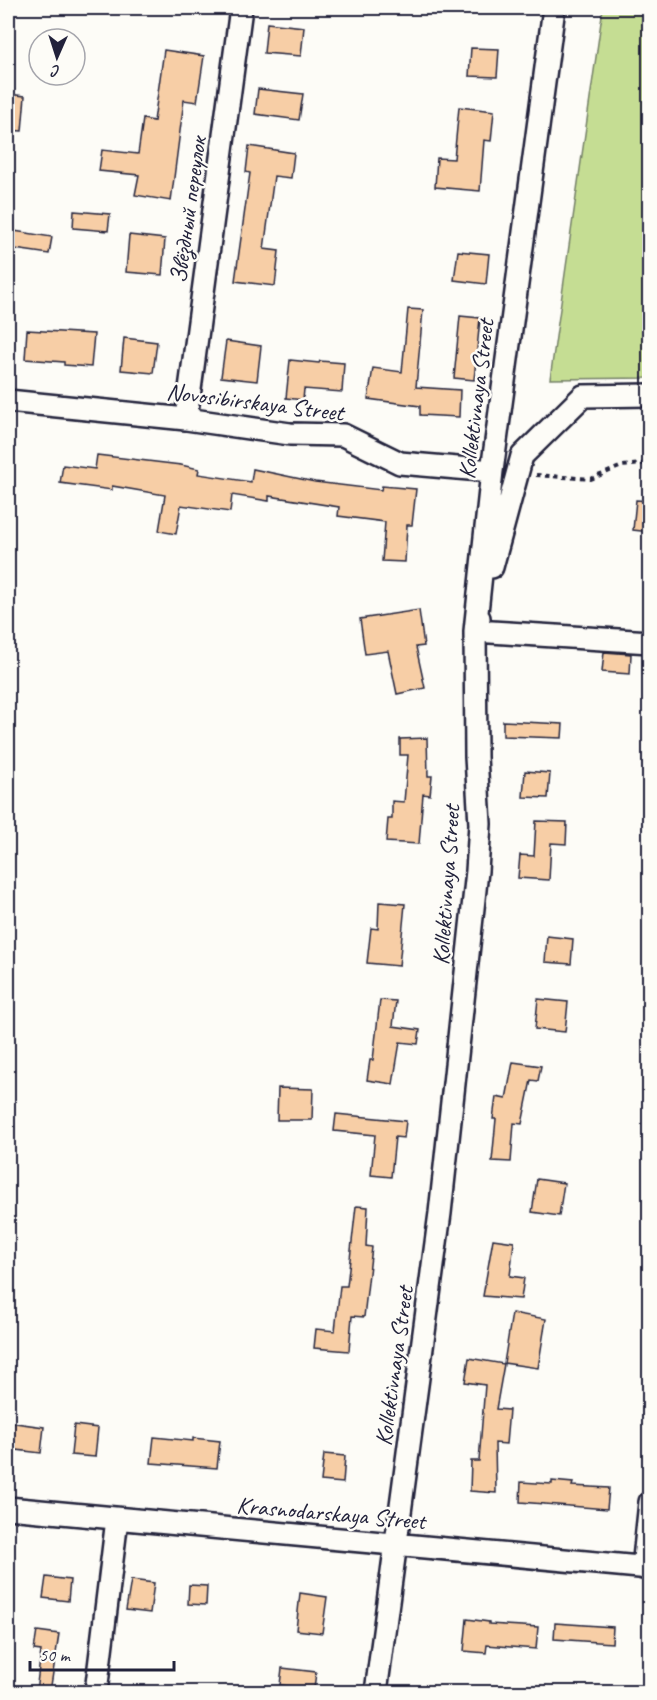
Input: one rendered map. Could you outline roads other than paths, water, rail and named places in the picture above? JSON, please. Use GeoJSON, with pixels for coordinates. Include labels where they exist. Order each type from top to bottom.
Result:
{"type":"FeatureCollection","features":[{"type":"Feature","properties":{"kind":"street","name":"Звёздный переулок"},"geometry":{"type":"LineString","coordinates":[[186,419],[241,8]]}},
{"type":"Feature","properties":{"kind":"street","name":"Kollektivnaya Street"},"geometry":{"type":"LineString","coordinates":[[376,1692],[440,1214],[477,870],[480,824],[476,757],[475,631],[492,471],[554,8]]}},
{"type":"Feature","properties":{"kind":"street"},"geometry":{"type":"LineString","coordinates":[[650,395],[583,396],[522,456],[475,631],[650,642]]}},
{"type":"Feature","properties":{"kind":"street","name":"Novosibirskaya Street"},"geometry":{"type":"LineString","coordinates":[[8,401],[186,419],[290,434],[342,435],[400,464],[492,471]]}},
{"type":"Feature","properties":{"kind":"street"},"geometry":{"type":"LineString","coordinates":[[646,1568],[650,1502]]}},
{"type":"Feature","properties":{"kind":"street","name":"Krasnodarskaya Street"},"geometry":{"type":"LineString","coordinates":[[8,1508],[646,1568]]}},
{"type":"Feature","properties":{"kind":"street"},"geometry":{"type":"LineString","coordinates":[[96,1692],[117,1519]]}}]}
